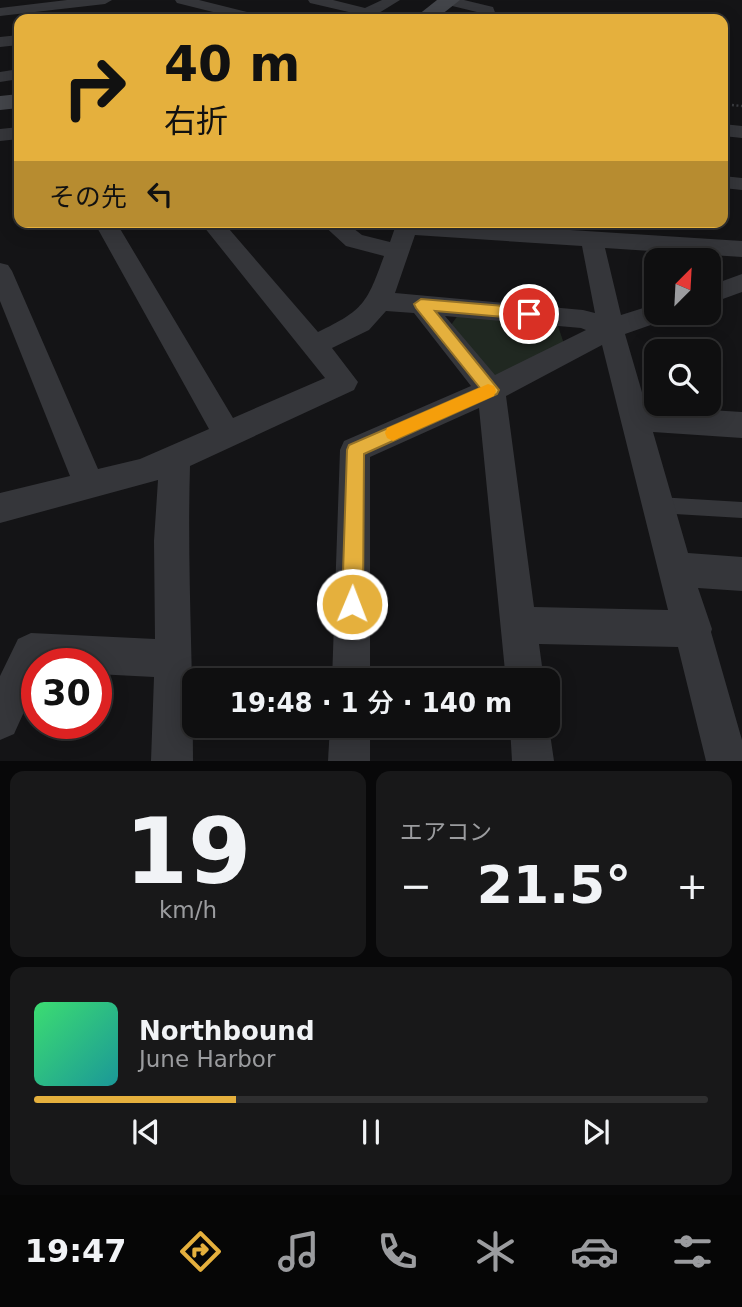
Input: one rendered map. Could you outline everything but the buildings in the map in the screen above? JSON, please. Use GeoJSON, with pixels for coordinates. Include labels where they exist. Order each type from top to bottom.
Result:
{"type":"FeatureCollection","features":[{"type":"Feature","properties":{"kind":"street"},"geometry":{"type":"LineString","coordinates":[[0,12],[105,0]]}},
{"type":"Feature","properties":{"kind":"street"},"geometry":{"type":"LineString","coordinates":[[183,0],[237,14]]}},
{"type":"Feature","properties":{"kind":"street"},"geometry":{"type":"LineString","coordinates":[[315,0],[369,13],[393,0]]}},
{"type":"Feature","properties":{"kind":"street"},"geometry":{"type":"LineString","coordinates":[[430,14],[448,0],[488,10],[489,14]]}},
{"type":"Feature","properties":{"kind":"street"},"geometry":{"type":"LineString","coordinates":[[214,14],[221,10]]}},
{"type":"Feature","properties":{"kind":"street"},"geometry":{"type":"LineString","coordinates":[[108,228],[227,434]]}},
{"type":"Feature","properties":{"kind":"street"},"geometry":{"type":"LineString","coordinates":[[0,508],[144,472],[344,382],[216,228]]}},
{"type":"Feature","properties":{"kind":"street"},"geometry":{"type":"LineString","coordinates":[[338,228],[354,241],[396,251]]}},
{"type":"Feature","properties":{"kind":"street"},"geometry":{"type":"LineString","coordinates":[[314,345],[360,323],[380,300],[406,228]]}},
{"type":"Feature","properties":{"kind":"street"},"geometry":{"type":"LineString","coordinates":[[457,228],[742,249]]}},
{"type":"Feature","properties":{"kind":"street"},"geometry":{"type":"LineString","coordinates":[[592,239],[611,328],[675,569],[731,756]]}},
{"type":"Feature","properties":{"kind":"street"},"geometry":{"type":"LineString","coordinates":[[0,271],[89,484]]}},
{"type":"Feature","properties":{"kind":"street"},"geometry":{"type":"LineString","coordinates":[[721,291],[742,283]]}},
{"type":"Feature","properties":{"kind":"street"},"geometry":{"type":"LineString","coordinates":[[380,300],[583,319],[611,328]]}},
{"type":"Feature","properties":{"kind":"street"},"geometry":{"type":"LineString","coordinates":[[421,304],[491,390],[524,668]]}},
{"type":"Feature","properties":{"kind":"street"},"geometry":{"type":"LineString","coordinates":[[351,668],[355,450],[491,390],[611,328],[644,317]]}},
{"type":"Feature","properties":{"kind":"street"},"geometry":{"type":"LineString","coordinates":[[635,418],[742,425]]}},
{"type":"Feature","properties":{"kind":"street"},"geometry":{"type":"LineString","coordinates":[[172,761],[174,659],[171,541],[175,458]]}},
{"type":"Feature","properties":{"kind":"street"},"geometry":{"type":"LineString","coordinates":[[675,569],[742,574]]}},
{"type":"Feature","properties":{"kind":"street"},"geometry":{"type":"LineString","coordinates":[[519,625],[694,629]]}},
{"type":"Feature","properties":{"kind":"street"},"geometry":{"type":"LineString","coordinates":[[0,720],[31,652],[174,659]]}},
{"type":"Feature","properties":{"kind":"street"},"geometry":{"type":"LineString","coordinates":[[349,761],[350,738]]}},
{"type":"Feature","properties":{"kind":"street"},"geometry":{"type":"LineString","coordinates":[[531,738],[533,761]]}},
{"type":"Feature","properties":{"kind":"lane"},"geometry":{"type":"LineString","coordinates":[[658,505],[742,510]]}},
{"type":"Feature","properties":{"kind":"shaded area"},"geometry":{"type":"Polygon","coordinates":[[[458,315],[556,320],[564,344],[500,376],[485,373],[449,328],[458,315]]]}},
{"type":"Feature","properties":{"kind":"slow traffic"},"geometry":{"type":"LineString","coordinates":[[393,433],[488,391]]}},
{"type":"Feature","properties":{"kind":"route"},"geometry":{"type":"LineString","coordinates":[[352,604],[355,450],[491,390],[421,304],[529,314]]}}]}
